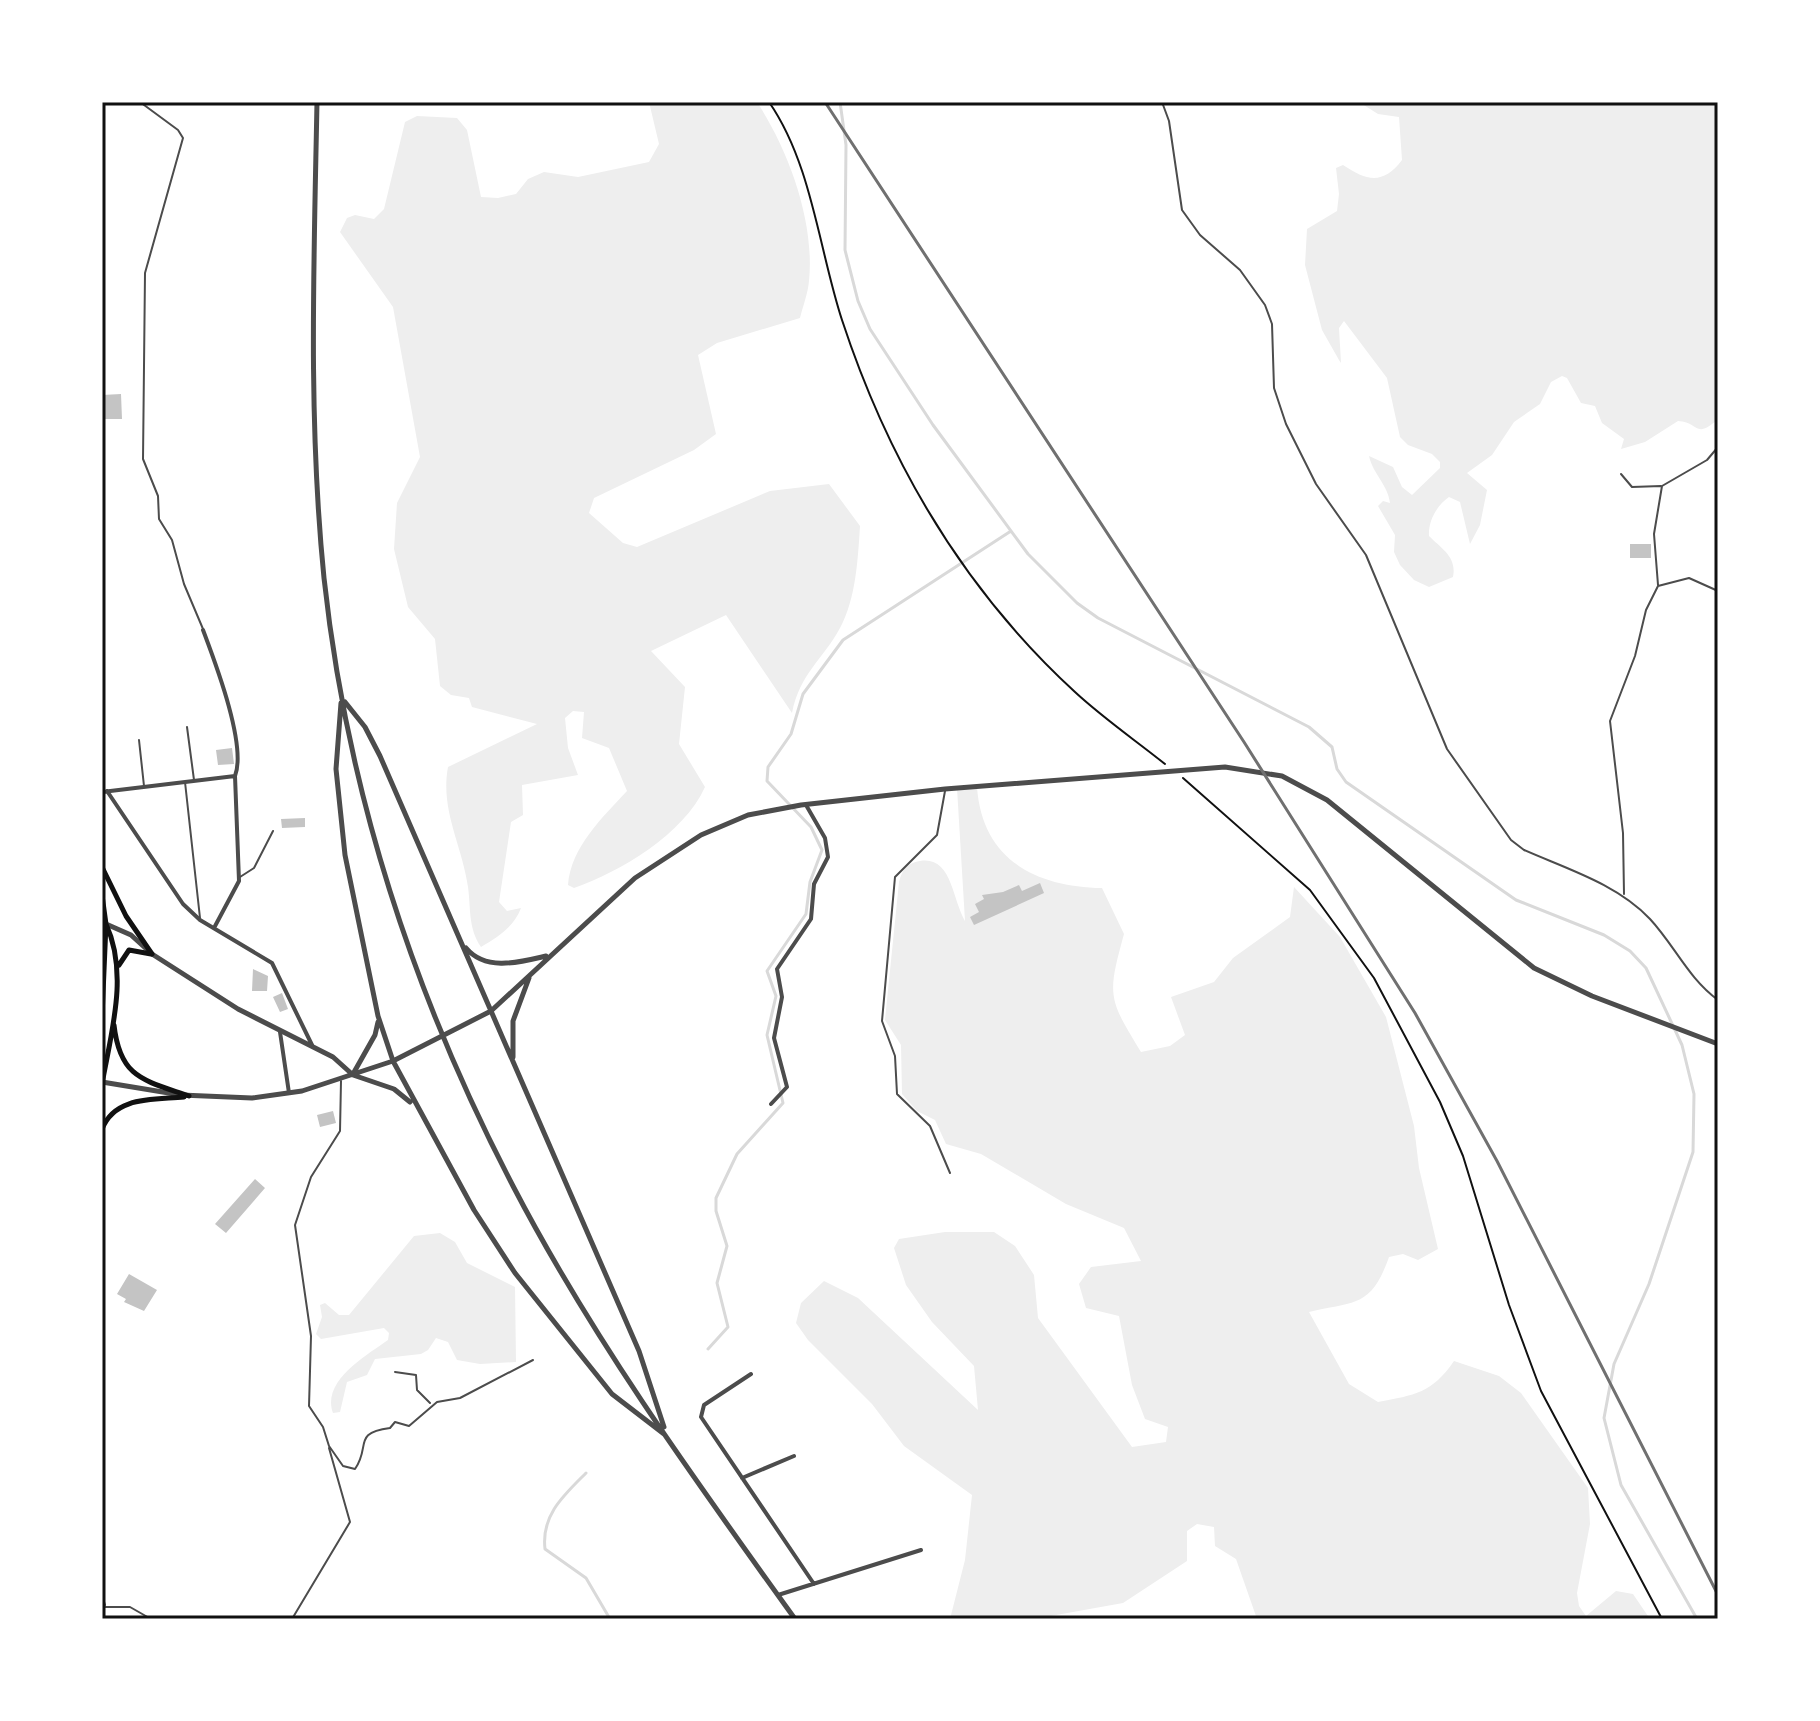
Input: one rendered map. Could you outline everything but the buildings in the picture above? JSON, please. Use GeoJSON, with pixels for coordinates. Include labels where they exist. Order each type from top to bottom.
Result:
{"type":"FeatureCollection","features":[{"type":"Feature","properties":{"kind":"main road"},"geometry":{"type":"LineString","coordinates":[[102,867],[126,916],[152,954]]}},
{"type":"Feature","properties":{"kind":"main road"},"geometry":{"type":"LineString","coordinates":[[102,895],[106,924],[102,1017]]}},
{"type":"Feature","properties":{"kind":"main road"},"geometry":{"type":"LineString","coordinates":[[102,1083],[118,971],[114,942],[106,924]]}},
{"type":"Feature","properties":{"kind":"main road"},"geometry":{"type":"LineString","coordinates":[[118,971],[129,950],[152,954]]}},
{"type":"Feature","properties":{"kind":"main road"},"geometry":{"type":"LineString","coordinates":[[113,1017],[119,1053],[128,1070],[189,1096]]}},
{"type":"Feature","properties":{"kind":"main road"},"geometry":{"type":"LineString","coordinates":[[102,1129],[109,1115],[121,1106],[189,1096]]}},
{"type":"Feature","properties":{"kind":"street"},"geometry":{"type":"LineString","coordinates":[[317,102],[316,471],[325,580],[341,698],[374,841],[430,1006],[452,1058],[538,1231],[600,1334],[668,1437],[795,1619]]}},
{"type":"Feature","properties":{"kind":"street"},"geometry":{"type":"LineString","coordinates":[[203,630],[226,694],[238,759],[235,776],[239,878],[236,891],[213,928]]}},
{"type":"Feature","properties":{"kind":"street"},"geometry":{"type":"LineString","coordinates":[[341,698],[373,741],[639,1351],[668,1437]]}},
{"type":"Feature","properties":{"kind":"street"},"geometry":{"type":"LineString","coordinates":[[341,698],[337,787],[353,900],[378,1016],[393,1061],[474,1210],[558,1331],[612,1394],[668,1437]]}},
{"type":"Feature","properties":{"kind":"street"},"geometry":{"type":"LineString","coordinates":[[102,1083],[189,1096],[252,1098],[289,1094],[393,1061],[491,1011],[547,956],[635,878],[672,852],[727,822],[783,808],[945,789],[1174,770],[1246,768],[1297,782],[1347,816],[1534,968],[1634,1013],[1718,1044]]}},
{"type":"Feature","properties":{"kind":"street"},"geometry":{"type":"LineString","coordinates":[[235,776],[105,792],[175,894],[200,920],[272,963],[313,1047]]}},
{"type":"Feature","properties":{"kind":"street"},"geometry":{"type":"LineString","coordinates":[[771,1104],[786,1089],[774,1038],[782,997],[777,969],[811,919],[814,884],[828,857],[825,838],[804,805]]}},
{"type":"Feature","properties":{"kind":"street"},"geometry":{"type":"LineString","coordinates":[[102,934],[106,924],[131,935],[152,954],[280,1032],[336,1059],[353,1075],[394,1089],[417,1110]]}},
{"type":"Feature","properties":{"kind":"street"},"geometry":{"type":"LineString","coordinates":[[462,944],[476,957],[498,963],[547,956]]}},
{"type":"Feature","properties":{"kind":"street"},"geometry":{"type":"LineString","coordinates":[[513,1063],[513,1021],[531,973]]}},
{"type":"Feature","properties":{"kind":"street"},"geometry":{"type":"LineString","coordinates":[[353,1075],[375,1035],[378,1016]]}},
{"type":"Feature","properties":{"kind":"street"},"geometry":{"type":"LineString","coordinates":[[280,1032],[289,1094]]}},
{"type":"Feature","properties":{"kind":"street"},"geometry":{"type":"LineString","coordinates":[[751,1374],[700,1411],[702,1420],[814,1584]]}},
{"type":"Feature","properties":{"kind":"street"},"geometry":{"type":"LineString","coordinates":[[742,1478],[794,1456]]}},
{"type":"Feature","properties":{"kind":"street"},"geometry":{"type":"LineString","coordinates":[[778,1595],[921,1550]]}},
{"type":"Feature","properties":{"kind":"lane"},"geometry":{"type":"LineString","coordinates":[[140,102],[178,130],[183,138],[146,264],[143,459],[158,496],[159,519],[172,540],[184,584],[203,630]]}},
{"type":"Feature","properties":{"kind":"lane"},"geometry":{"type":"LineString","coordinates":[[1162,102],[1168,116],[1182,210],[1200,235],[1240,270],[1268,312],[1274,388],[1286,424],[1314,481],[1366,555],[1447,749],[1511,840],[1624,895],[1658,929],[1696,983],[1718,1000]]}},
{"type":"Feature","properties":{"kind":"lane"},"geometry":{"type":"LineString","coordinates":[[1621,474],[1632,487],[1662,486],[1707,460],[1718,447]]}},
{"type":"Feature","properties":{"kind":"lane"},"geometry":{"type":"LineString","coordinates":[[1624,895],[1623,833],[1610,721],[1635,656],[1646,610],[1658,586],[1654,534],[1662,486]]}},
{"type":"Feature","properties":{"kind":"lane"},"geometry":{"type":"LineString","coordinates":[[1658,586],[1684,578],[1718,591]]}},
{"type":"Feature","properties":{"kind":"lane"},"geometry":{"type":"LineString","coordinates":[[187,727],[194,781]]}},
{"type":"Feature","properties":{"kind":"lane"},"geometry":{"type":"LineString","coordinates":[[139,740],[145,787]]}},
{"type":"Feature","properties":{"kind":"lane"},"geometry":{"type":"LineString","coordinates":[[185,782],[200,920]]}},
{"type":"Feature","properties":{"kind":"lane"},"geometry":{"type":"LineString","coordinates":[[945,789],[937,835],[895,877],[882,1021],[895,1056],[897,1094],[934,1132],[950,1173]]}},
{"type":"Feature","properties":{"kind":"lane"},"geometry":{"type":"LineString","coordinates":[[239,878],[254,868],[273,831]]}},
{"type":"Feature","properties":{"kind":"lane"},"geometry":{"type":"LineString","coordinates":[[292,1619],[300,1601],[333,1557],[350,1522],[323,1427],[309,1406],[311,1336],[295,1220],[311,1177],[340,1131],[341,1079]]}},
{"type":"Feature","properties":{"kind":"lane"},"geometry":{"type":"LineString","coordinates":[[329,1446],[343,1466],[353,1470],[358,1465],[366,1436],[390,1428],[395,1422],[409,1426],[432,1405],[460,1398],[533,1360]]}},
{"type":"Feature","properties":{"kind":"lane"},"geometry":{"type":"LineString","coordinates":[[395,1372],[416,1375],[417,1390],[432,1405]]}},
{"type":"Feature","properties":{"kind":"lane"},"geometry":{"type":"LineString","coordinates":[[102,1595],[104,1607],[130,1607],[151,1619]]}},
{"type":"Feature","properties":{"kind":"path"},"geometry":{"type":"LineString","coordinates":[[769,102],[799,165],[842,319],[874,411],[915,492],[954,556],[1011,628],[1076,694],[1174,770],[1310,890],[1374,978],[1440,1102],[1463,1156],[1509,1305],[1541,1391],[1662,1619]]}},
{"type":"Feature","properties":{"kind":"shaded area"},"geometry":{"type":"Polygon","coordinates":[[[649,102],[757,102],[789,165],[804,211],[810,258],[808,286],[800,318],[717,343],[698,355],[716,434],[694,450],[594,498],[589,513],[623,543],[637,547],[770,491],[829,484],[860,526],[853,591],[840,628],[800,687],[792,713],[726,615],[651,651],[685,687],[679,744],[705,787],[682,820],[649,849],[611,872],[574,888],[568,885],[570,871],[581,846],[627,791],[609,748],[582,738],[584,712],[573,711],[565,718],[568,748],[578,775],[522,785],[523,815],[511,822],[499,902],[507,911],[521,908],[510,926],[481,947],[472,925],[465,872],[449,813],[448,767],[537,724],[472,707],[469,698],[451,695],[440,686],[435,639],[408,607],[394,549],[397,503],[420,457],[393,307],[340,232],[347,218],[355,215],[374,219],[384,209],[405,122],[417,116],[457,118],[467,130],[481,197],[498,198],[516,194],[528,179],[544,172],[578,177],[649,162],[659,144],[649,102]]]}},
{"type":"Feature","properties":{"kind":"shaded area"},"geometry":{"type":"Polygon","coordinates":[[[1359,102],[1718,102],[1718,419],[1701,429],[1678,421],[1645,442],[1621,449],[1624,439],[1602,423],[1595,406],[1581,403],[1567,378],[1562,376],[1551,382],[1540,404],[1514,422],[1492,455],[1467,473],[1487,490],[1480,525],[1470,544],[1460,502],[1449,497],[1434,514],[1429,536],[1447,554],[1454,570],[1453,577],[1429,587],[1414,580],[1400,565],[1394,552],[1395,535],[1378,506],[1383,501],[1390,503],[1389,497],[1369,456],[1393,467],[1402,487],[1412,495],[1440,468],[1440,462],[1432,454],[1408,445],[1400,437],[1387,378],[1344,321],[1339,328],[1341,363],[1322,330],[1305,265],[1307,229],[1337,211],[1336,168],[1343,165],[1374,178],[1388,174],[1402,160],[1399,117],[1378,114],[1359,102]]]}},
{"type":"Feature","properties":{"kind":"shaded area"},"geometry":{"type":"Polygon","coordinates":[[[977,787],[981,812],[989,833],[1016,864],[1034,875],[1055,882],[1102,888],[1124,934],[1115,971],[1114,996],[1122,1020],[1141,1052],[1170,1046],[1185,1035],[1171,997],[1214,982],[1233,958],[1290,917],[1294,887],[1340,937],[1386,1017],[1414,1126],[1419,1168],[1438,1249],[1418,1260],[1403,1254],[1389,1257],[1375,1286],[1360,1300],[1309,1312],[1349,1384],[1378,1402],[1422,1391],[1438,1380],[1454,1361],[1499,1376],[1521,1393],[1588,1488],[1590,1524],[1577,1593],[1579,1606],[1586,1616],[1616,1591],[1633,1594],[1650,1619],[1257,1619],[1236,1559],[1215,1546],[1214,1527],[1197,1524],[1187,1531],[1187,1561],[1123,1603],[1034,1619],[950,1619],[965,1560],[972,1495],[904,1446],[872,1404],[808,1340],[796,1323],[801,1303],[824,1281],[858,1298],[978,1410],[974,1366],[932,1322],[906,1285],[894,1248],[899,1239],[945,1232],[994,1232],[1015,1246],[1034,1275],[1038,1318],[1132,1447],[1166,1442],[1168,1427],[1145,1419],[1132,1385],[1119,1316],[1086,1308],[1079,1284],[1091,1267],[1141,1261],[1124,1228],[1066,1204],[981,1154],[946,1144],[935,1120],[917,1111],[902,1094],[901,1045],[885,1020],[899,882],[912,863],[931,861],[939,865],[950,881],[965,921],[957,788],[977,787]]]}},
{"type":"Feature","properties":{"kind":"shaded area"},"geometry":{"type":"Polygon","coordinates":[[[440,1233],[455,1242],[467,1263],[515,1287],[516,1362],[480,1364],[457,1360],[448,1342],[436,1338],[421,1354],[375,1359],[367,1375],[347,1382],[340,1412],[333,1413],[331,1401],[340,1380],[358,1361],[388,1340],[389,1333],[384,1328],[321,1339],[316,1334],[322,1317],[320,1305],[325,1303],[339,1315],[349,1315],[414,1236],[440,1233]]]}},
{"type":"Feature","properties":{"kind":"waterway"},"geometry":{"type":"LineString","coordinates":[[840,102],[846,145],[845,250],[858,301],[870,329],[933,425],[1028,554],[1077,603],[1098,618],[1309,727],[1332,747],[1337,769],[1346,782],[1516,900],[1604,935],[1630,951],[1646,968],[1682,1045],[1694,1094],[1693,1152],[1649,1284],[1614,1364],[1604,1418],[1621,1485],[1697,1619]]}},
{"type":"Feature","properties":{"kind":"waterway"},"geometry":{"type":"LineString","coordinates":[[708,1349],[728,1327],[717,1283],[727,1246],[716,1211],[716,1198],[737,1154],[783,1103],[767,1035],[776,996],[767,971],[806,914],[810,882],[822,850],[811,827],[767,781],[768,767],[791,734],[803,694],[843,640],[1011,531]]}},
{"type":"Feature","properties":{"kind":"waterway"},"geometry":{"type":"LineString","coordinates":[[586,1473],[550,1516],[545,1549],[586,1578],[610,1619]]}},
{"type":"Feature","properties":{"kind":"railway"},"geometry":{"type":"LineString","coordinates":[[825,102],[1244,742],[1415,1013],[1497,1161],[1718,1595]]}}]}
